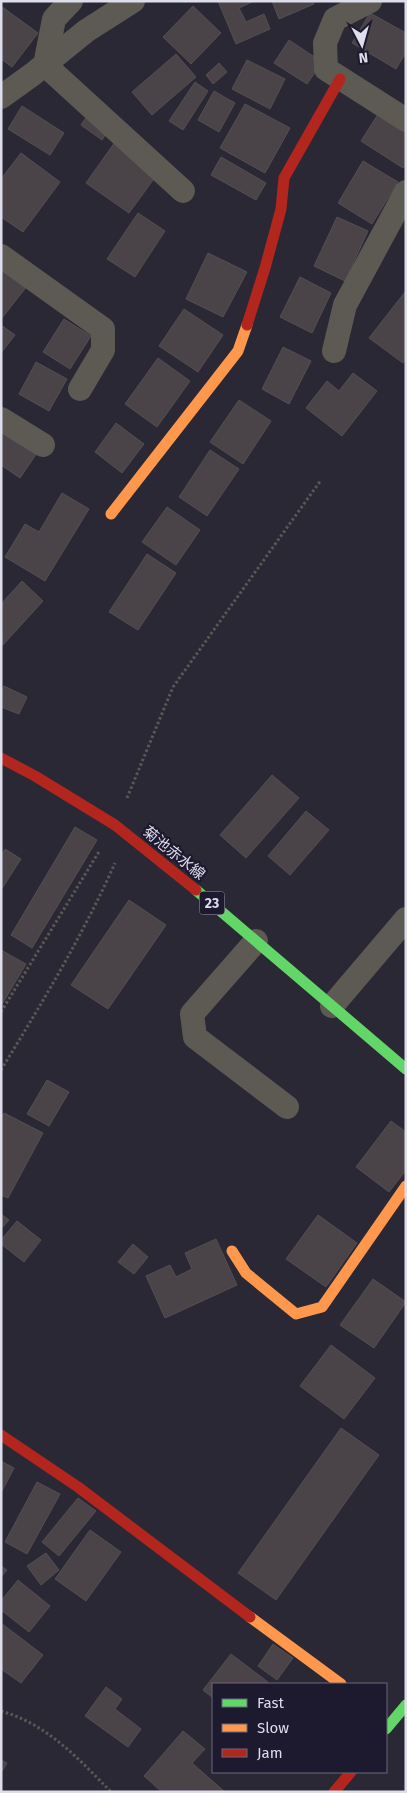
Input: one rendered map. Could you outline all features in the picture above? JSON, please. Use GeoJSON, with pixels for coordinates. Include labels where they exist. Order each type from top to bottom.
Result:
{"type":"FeatureCollection","features":[{"type":"Feature","properties":{"kind":"street"},"geometry":{"type":"LineString","coordinates":[[45,65],[54,19],[71,1]]}},
{"type":"Feature","properties":{"kind":"street"},"geometry":{"type":"LineString","coordinates":[[1,97],[45,65],[86,31],[133,1]]}},
{"type":"Feature","properties":{"kind":"street"},"geometry":{"type":"LineString","coordinates":[[370,1],[337,8],[335,19],[325,43],[326,69],[406,120]]}},
{"type":"Feature","properties":{"kind":"street"},"geometry":{"type":"LineString","coordinates":[[45,65],[183,191]]}},
{"type":"Feature","properties":{"kind":"street"},"geometry":{"type":"LineString","coordinates":[[111,514],[238,351],[265,268],[281,209],[284,178],[340,79]]}},
{"type":"Feature","properties":{"kind":"street"},"geometry":{"type":"LineString","coordinates":[[334,351],[345,305],[406,192]]}},
{"type":"Feature","properties":{"kind":"street"},"geometry":{"type":"LineString","coordinates":[[1,256],[103,330],[103,350],[80,389]]}},
{"type":"Feature","properties":{"kind":"street"},"geometry":{"type":"LineString","coordinates":[[1,419],[43,445]]}},
{"type":"Feature","properties":{"kind":"street","name":"菊池赤水線"},"geometry":{"type":"LineString","coordinates":[[1,758],[35,776],[115,825],[256,941],[406,1070]]}},
{"type":"Feature","properties":{"kind":"street"},"geometry":{"type":"LineString","coordinates":[[332,1006],[406,919]]}},
{"type":"Feature","properties":{"kind":"street"},"geometry":{"type":"LineString","coordinates":[[256,941],[192,1014],[195,1037],[287,1107]]}},
{"type":"Feature","properties":{"kind":"street"},"geometry":{"type":"LineString","coordinates":[[232,1251],[246,1273],[296,1314],[322,1307],[406,1186]]}},
{"type":"Feature","properties":{"kind":"street"},"geometry":{"type":"LineString","coordinates":[[1,1435],[78,1487],[340,1683]]}},
{"type":"Feature","properties":{"kind":"street"},"geometry":{"type":"LineString","coordinates":[[334,1792],[350,1773]]}},
{"type":"Feature","properties":{"kind":"path"},"geometry":{"type":"LineString","coordinates":[[1,1012],[115,825],[173,687],[321,480]]}},
{"type":"Feature","properties":{"kind":"path"},"geometry":{"type":"LineString","coordinates":[[1,1070],[46,995],[104,888],[127,835]]}},
{"type":"Feature","properties":{"kind":"path"},"geometry":{"type":"LineString","coordinates":[[1,1711],[25,1720],[67,1748],[111,1792]]}},
{"type":"Feature","properties":{"kind":"building"},"geometry":{"type":"Polygon","coordinates":[[[218,1],[254,1],[239,8],[246,22],[264,14],[270,29],[236,44],[218,1]]]}},
{"type":"Feature","properties":{"kind":"building"},"geometry":{"type":"Polygon","coordinates":[[[272,1],[313,1],[314,4],[279,19],[272,1]]]}},
{"type":"Feature","properties":{"kind":"building"},"geometry":{"type":"Polygon","coordinates":[[[1,6],[38,33],[12,67],[1,59],[1,6]]]}},
{"type":"Feature","properties":{"kind":"building"},"geometry":{"type":"Polygon","coordinates":[[[193,6],[221,33],[191,64],[163,37],[193,6]]]}},
{"type":"Feature","properties":{"kind":"building"},"geometry":{"type":"Polygon","coordinates":[[[370,13],[406,33],[406,52],[396,69],[352,43],[370,13]]]}},
{"type":"Feature","properties":{"kind":"building"},"geometry":{"type":"Polygon","coordinates":[[[289,40],[322,62],[307,84],[274,63],[289,40]]]}},
{"type":"Feature","properties":{"kind":"building"},"geometry":{"type":"Polygon","coordinates":[[[176,54],[196,77],[152,115],[132,92],[176,54]]]}},
{"type":"Feature","properties":{"kind":"building"},"geometry":{"type":"Polygon","coordinates":[[[247,60],[285,79],[270,109],[232,89],[247,60]]]}},
{"type":"Feature","properties":{"kind":"building"},"geometry":{"type":"Polygon","coordinates":[[[219,63],[227,72],[213,84],[206,75],[219,63]]]}},
{"type":"Feature","properties":{"kind":"building"},"geometry":{"type":"Polygon","coordinates":[[[195,82],[208,91],[183,130],[169,121],[195,82]]]}},
{"type":"Feature","properties":{"kind":"building"},"geometry":{"type":"Polygon","coordinates":[[[214,91],[235,103],[219,132],[198,120],[214,91]]]}},
{"type":"Feature","properties":{"kind":"building"},"geometry":{"type":"Polygon","coordinates":[[[387,100],[406,113],[406,164],[403,168],[361,141],[387,100]]]}},
{"type":"Feature","properties":{"kind":"building"},"geometry":{"type":"Polygon","coordinates":[[[245,104],[290,128],[265,173],[220,148],[245,104]]]}},
{"type":"Feature","properties":{"kind":"building"},"geometry":{"type":"Polygon","coordinates":[[[22,106],[64,133],[50,155],[8,129],[22,106]]]}},
{"type":"Feature","properties":{"kind":"building"},"geometry":{"type":"Polygon","coordinates":[[[93,107],[114,121],[102,140],[81,125],[93,107]]]}},
{"type":"Feature","properties":{"kind":"building"},"geometry":{"type":"Polygon","coordinates":[[[120,135],[164,165],[129,213],[86,183],[120,135]]]}},
{"type":"Feature","properties":{"kind":"building"},"geometry":{"type":"Polygon","coordinates":[[[21,153],[60,182],[23,232],[1,217],[1,179],[21,153]]]}},
{"type":"Feature","properties":{"kind":"building"},"geometry":{"type":"Polygon","coordinates":[[[221,157],[266,183],[256,200],[211,175],[221,157]]]}},
{"type":"Feature","properties":{"kind":"building"},"geometry":{"type":"Polygon","coordinates":[[[363,161],[398,182],[372,224],[338,203],[363,161]]]}},
{"type":"Feature","properties":{"kind":"building"},"geometry":{"type":"Polygon","coordinates":[[[138,213],[165,231],[135,277],[107,259],[138,213]]]}},
{"type":"Feature","properties":{"kind":"building"},"geometry":{"type":"Polygon","coordinates":[[[337,217],[368,231],[345,281],[314,266],[337,217]]]}},
{"type":"Feature","properties":{"kind":"building"},"geometry":{"type":"Polygon","coordinates":[[[208,253],[247,272],[223,317],[186,299],[208,253]]]}},
{"type":"Feature","properties":{"kind":"building"},"geometry":{"type":"Polygon","coordinates":[[[1,258],[31,281],[2,318],[1,317],[1,258]]]}},
{"type":"Feature","properties":{"kind":"building"},"geometry":{"type":"Polygon","coordinates":[[[300,277],[331,293],[312,333],[280,317],[300,277]]]}},
{"type":"Feature","properties":{"kind":"building"},"geometry":{"type":"Polygon","coordinates":[[[405,292],[406,359],[403,363],[369,338],[405,292]]]}},
{"type":"Feature","properties":{"kind":"building"},"geometry":{"type":"Polygon","coordinates":[[[184,309],[223,335],[198,372],[159,346],[184,309]]]}},
{"type":"Feature","properties":{"kind":"building"},"geometry":{"type":"Polygon","coordinates":[[[64,319],[91,336],[70,369],[43,352],[64,319]]]}},
{"type":"Feature","properties":{"kind":"building"},"geometry":{"type":"Polygon","coordinates":[[[1,325],[15,335],[1,353],[1,325]]]}},
{"type":"Feature","properties":{"kind":"building"},"geometry":{"type":"Polygon","coordinates":[[[283,347],[311,361],[289,404],[262,389],[283,347]]]}},
{"type":"Feature","properties":{"kind":"building"},"geometry":{"type":"Polygon","coordinates":[[[158,358],[190,381],[157,427],[125,404],[158,358]]]}},
{"type":"Feature","properties":{"kind":"building"},"geometry":{"type":"Polygon","coordinates":[[[36,362],[67,379],[49,411],[19,394],[36,362]]]}},
{"type":"Feature","properties":{"kind":"building"},"geometry":{"type":"Polygon","coordinates":[[[353,373],[377,391],[342,436],[306,408],[327,381],[339,391],[353,373]]]}},
{"type":"Feature","properties":{"kind":"building"},"geometry":{"type":"Polygon","coordinates":[[[239,400],[271,421],[243,464],[210,442],[239,400]]]}},
{"type":"Feature","properties":{"kind":"building"},"geometry":{"type":"Polygon","coordinates":[[[116,423],[144,444],[122,473],[95,452],[116,423]]]}},
{"type":"Feature","properties":{"kind":"building"},"geometry":{"type":"Polygon","coordinates":[[[1,428],[37,453],[20,478],[1,465],[1,428]]]}},
{"type":"Feature","properties":{"kind":"building"},"geometry":{"type":"Polygon","coordinates":[[[210,450],[239,469],[207,516],[179,497],[210,450]]]}},
{"type":"Feature","properties":{"kind":"building"},"geometry":{"type":"Polygon","coordinates":[[[62,493],[89,509],[45,581],[5,557],[25,524],[39,532],[62,493]]]}},
{"type":"Feature","properties":{"kind":"building"},"geometry":{"type":"Polygon","coordinates":[[[167,507],[200,530],[176,565],[142,542],[167,507]]]}},
{"type":"Feature","properties":{"kind":"building"},"geometry":{"type":"Polygon","coordinates":[[[147,554],[176,573],[138,630],[109,612],[147,554]]]}},
{"type":"Feature","properties":{"kind":"building"},"geometry":{"type":"Polygon","coordinates":[[[22,581],[43,601],[2,646],[1,604],[22,581]]]}},
{"type":"Feature","properties":{"kind":"building"},"geometry":{"type":"Polygon","coordinates":[[[4,686],[27,697],[19,714],[1,707],[1,693],[4,686]]]}},
{"type":"Feature","properties":{"kind":"building"},"geometry":{"type":"Polygon","coordinates":[[[272,775],[299,798],[246,858],[220,835],[272,775]]]}},
{"type":"Feature","properties":{"kind":"building"},"geometry":{"type":"Polygon","coordinates":[[[306,811],[329,830],[290,875],[268,856],[306,811]]]}},
{"type":"Feature","properties":{"kind":"building"},"geometry":{"type":"Polygon","coordinates":[[[75,827],[97,840],[32,948],[11,935],[75,827]]]}},
{"type":"Feature","properties":{"kind":"building"},"geometry":{"type":"Polygon","coordinates":[[[5,849],[21,859],[1,890],[1,856],[5,849]]]}},
{"type":"Feature","properties":{"kind":"building"},"geometry":{"type":"Polygon","coordinates":[[[129,900],[166,925],[108,1009],[71,985],[129,900]]]}},
{"type":"Feature","properties":{"kind":"building"},"geometry":{"type":"Polygon","coordinates":[[[1,950],[26,964],[1,1006],[1,950]]]}},
{"type":"Feature","properties":{"kind":"building"},"geometry":{"type":"Polygon","coordinates":[[[47,1080],[69,1092],[49,1126],[27,1114],[47,1080]]]}},
{"type":"Feature","properties":{"kind":"building"},"geometry":{"type":"Polygon","coordinates":[[[4,1113],[43,1133],[8,1198],[1,1195],[1,1118],[4,1113]]]}},
{"type":"Feature","properties":{"kind":"building"},"geometry":{"type":"Polygon","coordinates":[[[391,1121],[406,1132],[406,1170],[389,1192],[356,1167],[391,1121]]]}},
{"type":"Feature","properties":{"kind":"building"},"geometry":{"type":"Polygon","coordinates":[[[1,1214],[9,1220],[1,1229],[1,1214]]]}},
{"type":"Feature","properties":{"kind":"building"},"geometry":{"type":"Polygon","coordinates":[[[318,1215],[357,1243],[326,1287],[286,1259],[318,1215]]]}},
{"type":"Feature","properties":{"kind":"building"},"geometry":{"type":"Polygon","coordinates":[[[17,1221],[41,1240],[24,1262],[1,1244],[1,1240],[17,1221]]]}},
{"type":"Feature","properties":{"kind":"building"},"geometry":{"type":"Polygon","coordinates":[[[216,1239],[237,1285],[165,1318],[146,1276],[170,1265],[176,1277],[192,1269],[185,1253],[216,1239]]]}},
{"type":"Feature","properties":{"kind":"building"},"geometry":{"type":"Polygon","coordinates":[[[133,1244],[148,1257],[134,1274],[118,1262],[133,1244]]]}},
{"type":"Feature","properties":{"kind":"building"},"geometry":{"type":"Polygon","coordinates":[[[373,1279],[406,1302],[374,1348],[340,1325],[373,1279]]]}},
{"type":"Feature","properties":{"kind":"building"},"geometry":{"type":"Polygon","coordinates":[[[331,1345],[375,1378],[344,1419],[300,1386],[331,1345]]]}},
{"type":"Feature","properties":{"kind":"building"},"geometry":{"type":"Polygon","coordinates":[[[341,1428],[379,1455],[276,1600],[238,1573],[341,1428]]]}},
{"type":"Feature","properties":{"kind":"building"},"geometry":{"type":"Polygon","coordinates":[[[1,1461],[14,1468],[1,1493],[1,1461]]]}},
{"type":"Feature","properties":{"kind":"building"},"geometry":{"type":"Polygon","coordinates":[[[37,1482],[60,1494],[27,1554],[5,1542],[37,1482]]]}},
{"type":"Feature","properties":{"kind":"building"},"geometry":{"type":"Polygon","coordinates":[[[78,1498],[96,1511],[59,1556],[42,1542],[78,1498]]]}},
{"type":"Feature","properties":{"kind":"building"},"geometry":{"type":"Polygon","coordinates":[[[90,1530],[121,1552],[86,1601],[55,1579],[90,1530]]]}},
{"type":"Feature","properties":{"kind":"building"},"geometry":{"type":"Polygon","coordinates":[[[46,1553],[59,1570],[41,1585],[27,1566],[46,1553]]]}},
{"type":"Feature","properties":{"kind":"building"},"geometry":{"type":"Polygon","coordinates":[[[1,1566],[7,1570],[1,1577],[1,1566]]]}},
{"type":"Feature","properties":{"kind":"building"},"geometry":{"type":"Polygon","coordinates":[[[18,1580],[50,1606],[29,1632],[1,1610],[1,1601],[18,1580]]]}},
{"type":"Feature","properties":{"kind":"building"},"geometry":{"type":"Polygon","coordinates":[[[1,1623],[43,1655],[21,1683],[1,1669],[1,1623]]]}},
{"type":"Feature","properties":{"kind":"building"},"geometry":{"type":"Polygon","coordinates":[[[273,1644],[293,1658],[277,1680],[258,1666],[273,1644]]]}},
{"type":"Feature","properties":{"kind":"building"},"geometry":{"type":"Polygon","coordinates":[[[231,1654],[268,1682],[212,1683],[212,1697],[203,1690],[231,1654]]]}},
{"type":"Feature","properties":{"kind":"building"},"geometry":{"type":"Polygon","coordinates":[[[106,1687],[122,1699],[115,1709],[141,1729],[128,1747],[85,1716],[106,1687]]]}},
{"type":"Feature","properties":{"kind":"building"},"geometry":{"type":"Polygon","coordinates":[[[183,1731],[205,1749],[192,1763],[225,1792],[162,1792],[144,1776],[183,1731]]]}},
{"type":"Feature","properties":{"kind":"building"},"geometry":{"type":"Polygon","coordinates":[[[1,1760],[7,1763],[1,1773],[1,1760]]]}},
{"type":"Feature","properties":{"kind":"traffic: fast"},"geometry":{"type":"LineString","coordinates":[[196,890],[406,1069]]}},
{"type":"Feature","properties":{"kind":"traffic: fast"},"geometry":{"type":"LineString","coordinates":[[387,1728],[406,1705]]}},
{"type":"Feature","properties":{"kind":"traffic: slow"},"geometry":{"type":"LineString","coordinates":[[111,514],[238,351],[247,325]]}},
{"type":"Feature","properties":{"kind":"traffic: slow"},"geometry":{"type":"LineString","coordinates":[[232,1251],[246,1273],[296,1314],[322,1307],[406,1186]]}},
{"type":"Feature","properties":{"kind":"traffic: slow"},"geometry":{"type":"LineString","coordinates":[[250,1617],[340,1683]]}},
{"type":"Feature","properties":{"kind":"traffic: jam"},"geometry":{"type":"LineString","coordinates":[[247,325],[281,209],[284,178],[340,79]]}},
{"type":"Feature","properties":{"kind":"traffic: jam"},"geometry":{"type":"LineString","coordinates":[[1,758],[35,776],[115,825],[196,890]]}},
{"type":"Feature","properties":{"kind":"traffic: jam"},"geometry":{"type":"LineString","coordinates":[[1,1435],[78,1487],[250,1617]]}},
{"type":"Feature","properties":{"kind":"traffic: jam"},"geometry":{"type":"LineString","coordinates":[[334,1792],[350,1773]]}}]}
